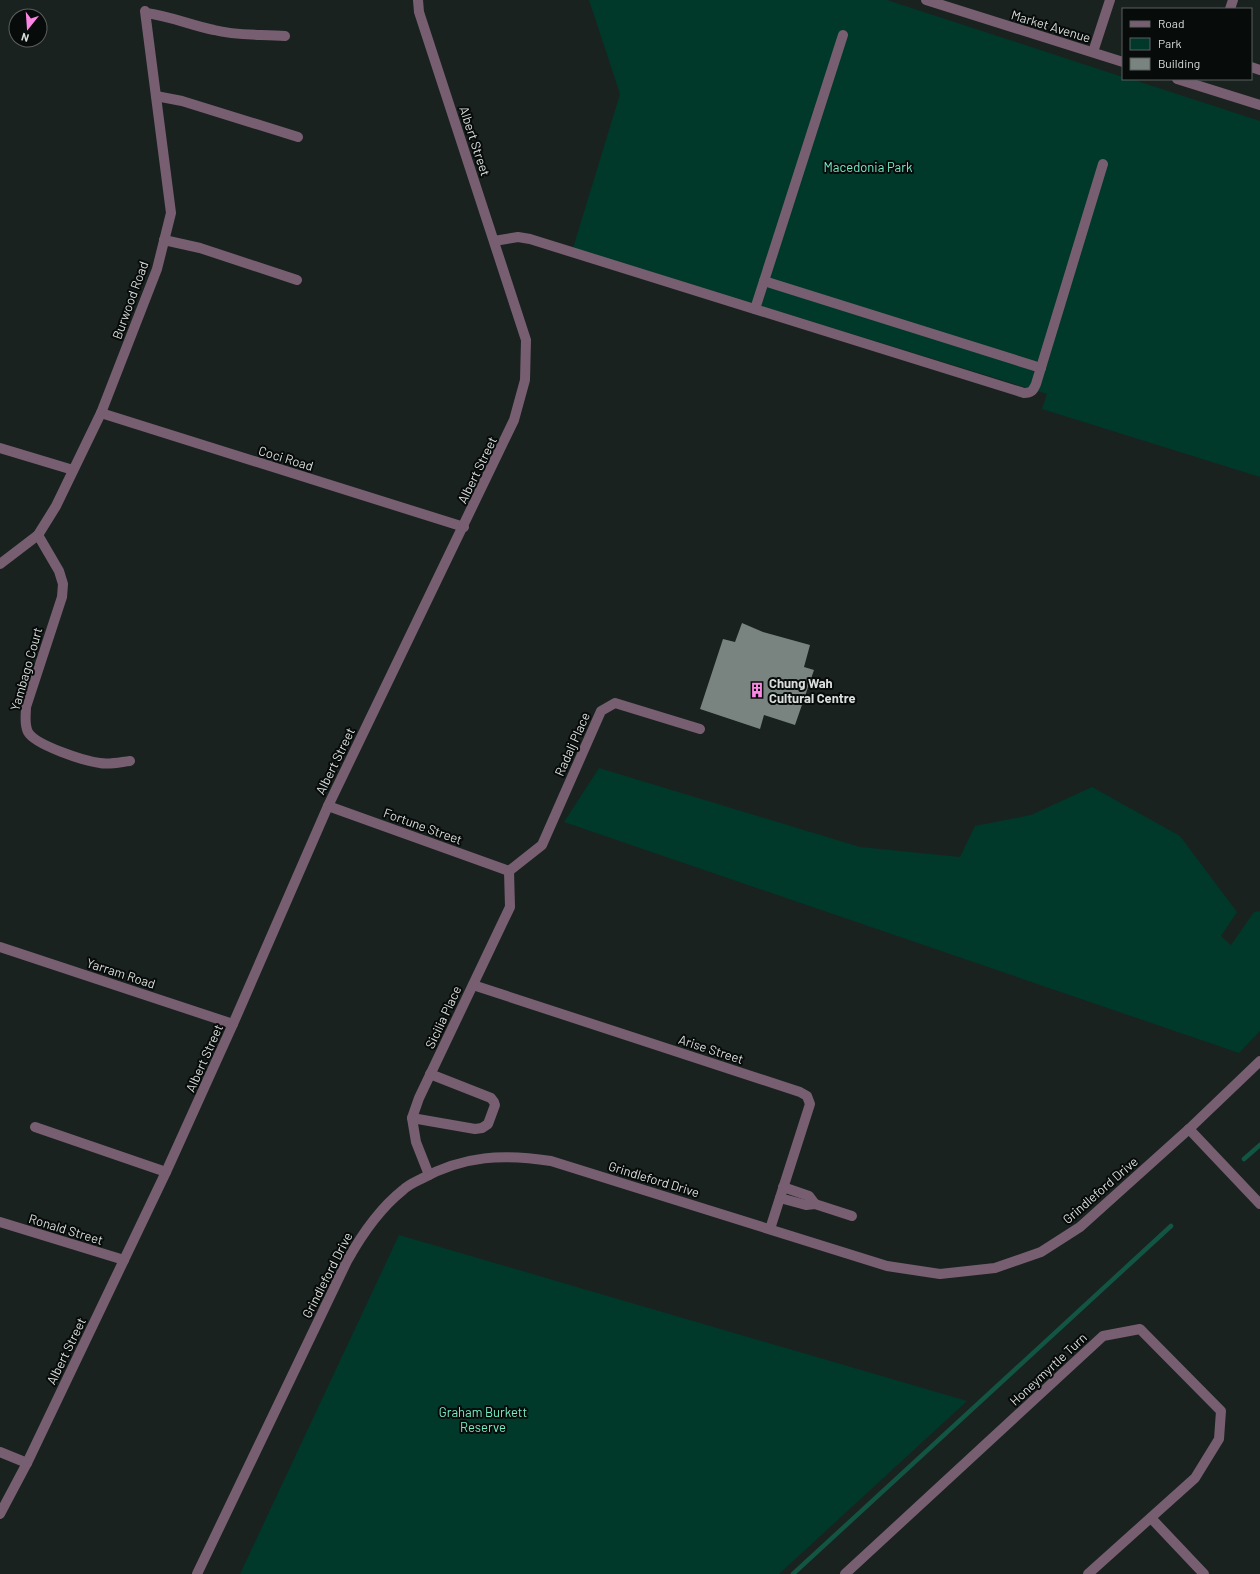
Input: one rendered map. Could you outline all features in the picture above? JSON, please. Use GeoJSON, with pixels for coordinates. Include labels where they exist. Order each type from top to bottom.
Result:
{"type":"FeatureCollection","features":[{"type":"Feature","properties":{"kind":"street","name":"Albert Street"},"geometry":{"type":"LineString","coordinates":[[0,1514],[27,1463],[166,1172],[234,1024],[328,806],[512,425],[525,380],[526,340],[419,12],[418,0]]}},
{"type":"Feature","properties":{"kind":"street","name":"Market Avenue"},"geometry":{"type":"LineString","coordinates":[[926,0],[1122,62]]}},
{"type":"Feature","properties":{"kind":"street"},"geometry":{"type":"LineString","coordinates":[[1093,52],[1110,0]]}},
{"type":"Feature","properties":{"kind":"street","name":"Burwood Road"},"geometry":{"type":"LineString","coordinates":[[0,563],[38,535],[56,506],[101,413],[157,269],[171,213],[145,12],[166,16],[214,30],[245,34],[284,36]]}},
{"type":"Feature","properties":{"kind":"street"},"geometry":{"type":"LineString","coordinates":[[755,309],[843,35]]}},
{"type":"Feature","properties":{"kind":"street"},"geometry":{"type":"LineString","coordinates":[[1180,80],[1260,105]]}},
{"type":"Feature","properties":{"kind":"street"},"geometry":{"type":"LineString","coordinates":[[156,96],[182,101],[298,137]]}},
{"type":"Feature","properties":{"kind":"street"},"geometry":{"type":"LineString","coordinates":[[494,241],[518,237],[530,239],[1024,393],[1029,393],[1036,384],[1103,164]]}},
{"type":"Feature","properties":{"kind":"street"},"geometry":{"type":"LineString","coordinates":[[164,240],[200,248],[297,280]]}},
{"type":"Feature","properties":{"kind":"street"},"geometry":{"type":"LineString","coordinates":[[764,281],[1041,368]]}},
{"type":"Feature","properties":{"kind":"street","name":"Coci Road"},"geometry":{"type":"LineString","coordinates":[[101,413],[464,527]]}},
{"type":"Feature","properties":{"kind":"street"},"geometry":{"type":"LineString","coordinates":[[0,448],[73,470]]}},
{"type":"Feature","properties":{"kind":"street","name":"Yambago Court"},"geometry":{"type":"LineString","coordinates":[[38,535],[59,571],[63,584],[62,598],[26,707],[25,720],[28,732],[35,740],[48,747],[100,763],[130,761]]}},
{"type":"Feature","properties":{"kind":"street","name":"Radalj Place"},"geometry":{"type":"LineString","coordinates":[[510,871],[542,845],[602,710],[615,703],[700,729]]}},
{"type":"Feature","properties":{"kind":"street","name":"Fortune Street"},"geometry":{"type":"LineString","coordinates":[[328,806],[510,871]]}},
{"type":"Feature","properties":{"kind":"street","name":"Sicilia Place"},"geometry":{"type":"LineString","coordinates":[[412,1118],[430,1074],[510,907],[510,871]]}},
{"type":"Feature","properties":{"kind":"street","name":"Yarram Road"},"geometry":{"type":"LineString","coordinates":[[0,947],[234,1024]]}},
{"type":"Feature","properties":{"kind":"street","name":"Arise Street"},"geometry":{"type":"LineString","coordinates":[[473,985],[800,1092],[808,1096],[810,1104],[770,1229]]}},
{"type":"Feature","properties":{"kind":"street","name":"Grindleford Drive"},"geometry":{"type":"LineString","coordinates":[[197,1574],[340,1275],[361,1235],[381,1210],[404,1189],[429,1175],[458,1163],[489,1158],[521,1157],[551,1161],[887,1266],[940,1274],[995,1268],[1041,1252],[1080,1227],[1260,1061]]}},
{"type":"Feature","properties":{"kind":"street"},"geometry":{"type":"LineString","coordinates":[[429,1175],[416,1142],[412,1118],[475,1129],[482,1128],[488,1124],[495,1105],[491,1098],[430,1074]]}},
{"type":"Feature","properties":{"kind":"street"},"geometry":{"type":"LineString","coordinates":[[35,1127],[166,1172]]}},
{"type":"Feature","properties":{"kind":"street"},"geometry":{"type":"LineString","coordinates":[[1188,1129],[1260,1204]]}},
{"type":"Feature","properties":{"kind":"street"},"geometry":{"type":"LineString","coordinates":[[783,1187],[809,1196],[815,1204]]}},
{"type":"Feature","properties":{"kind":"street"},"geometry":{"type":"LineString","coordinates":[[780,1198],[806,1205],[815,1204],[852,1216]]}},
{"type":"Feature","properties":{"kind":"street","name":"Ronald Street"},"geometry":{"type":"LineString","coordinates":[[0,1222],[124,1260]]}},
{"type":"Feature","properties":{"kind":"street","name":"Honeymyrtle Turn"},"geometry":{"type":"LineString","coordinates":[[845,1574],[1103,1336],[1140,1329],[1221,1412],[1219,1439],[1195,1478],[1088,1574]]}},
{"type":"Feature","properties":{"kind":"street"},"geometry":{"type":"LineString","coordinates":[[0,1452],[27,1463]]}},
{"type":"Feature","properties":{"kind":"street"},"geometry":{"type":"LineString","coordinates":[[1151,1518],[1204,1574]]}},
{"type":"Feature","properties":{"kind":"green space","name":"Macedonia Park"},"geometry":{"type":"Polygon","coordinates":[[[589,0],[887,0],[1122,77],[1122,80],[1134,80],[1260,121],[1260,477],[1042,409],[1047,394],[573,248],[620,94],[589,0]]]}},
{"type":"Feature","properties":{"kind":"green space"},"geometry":{"type":"Polygon","coordinates":[[[599,768],[860,847],[960,857],[975,826],[1031,815],[1092,787],[1180,836],[1237,912],[1221,936],[1231,945],[1254,912],[1260,911],[1260,1031],[1239,1053],[564,822],[599,768]]]}},
{"type":"Feature","properties":{"kind":"green space","name":"Graham Burkett Reserve"},"geometry":{"type":"Polygon","coordinates":[[[399,1235],[967,1401],[779,1574],[240,1574],[399,1235]]]}},
{"type":"Feature","properties":{"kind":"building","name":"Chung Wah Cultural Centre"},"geometry":{"type":"Polygon","coordinates":[[[742,623],[763,632],[810,645],[804,667],[814,670],[795,725],[764,715],[760,729],[700,709],[723,639],[735,642],[742,623]]]}},
{"type":"Feature","properties":{"kind":"waterway"},"geometry":{"type":"LineString","coordinates":[[1244,1159],[1260,1145]]}},
{"type":"Feature","properties":{"kind":"waterway"},"geometry":{"type":"LineString","coordinates":[[793,1574],[1171,1226]]}},
{"type":"Feature","properties":{"kind":"place","name":"Chung Wah Cultural Centre"},"geometry":{"type":"Point","coordinates":[757,690]}}]}
